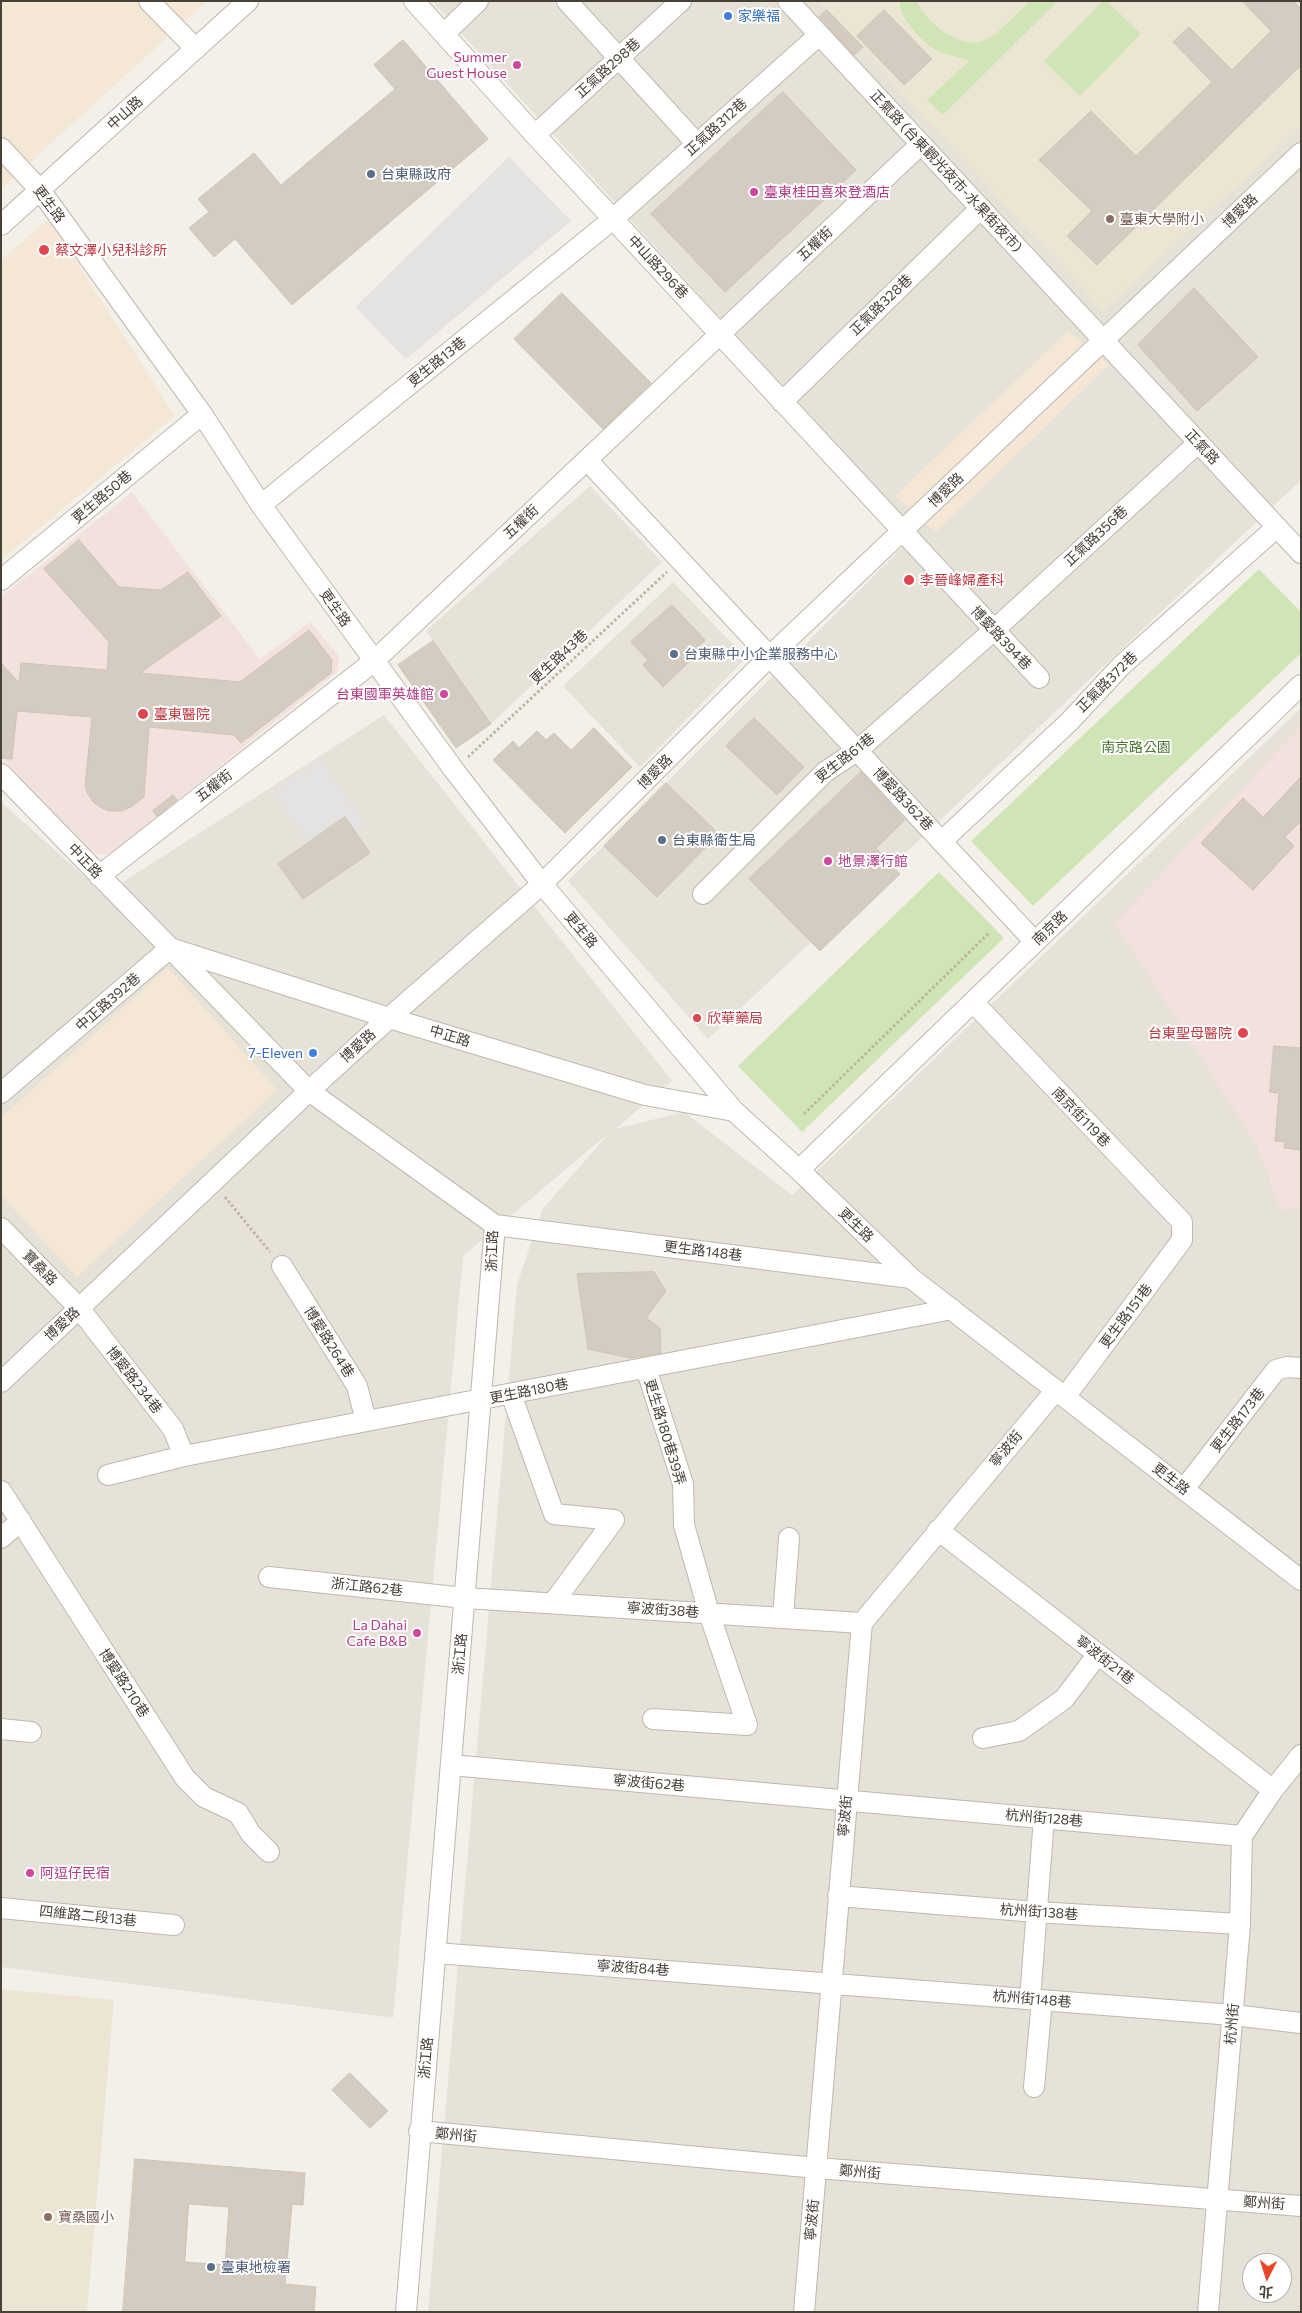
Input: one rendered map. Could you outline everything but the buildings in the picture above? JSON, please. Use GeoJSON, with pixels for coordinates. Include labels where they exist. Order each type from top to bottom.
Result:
{"type":"FeatureCollection","features":[{"type":"Feature","properties":{"kind":"street"},"geometry":{"type":"LineString","coordinates":[[149,1],[196,49]]}},
{"type":"Feature","properties":{"kind":"street","name":"中山路"},"geometry":{"type":"LineString","coordinates":[[1,226],[248,1]]}},
{"type":"Feature","properties":{"kind":"street","name":"中山路296巷"},"geometry":{"type":"LineString","coordinates":[[414,1],[535,135],[903,532]]}},
{"type":"Feature","properties":{"kind":"street"},"geometry":{"type":"LineString","coordinates":[[444,34],[478,1]]}},
{"type":"Feature","properties":{"kind":"street"},"geometry":{"type":"LineString","coordinates":[[567,1],[697,144]]}},
{"type":"Feature","properties":{"kind":"street","name":"正氣路298巷"},"geometry":{"type":"LineString","coordinates":[[535,135],[681,1]]}},
{"type":"Feature","properties":{"kind":"street","name":"正氣路 (台東觀光夜市-水果街夜市)"},"geometry":{"type":"LineString","coordinates":[[788,1],[1104,340]]}},
{"type":"Feature","properties":{"kind":"street","name":"正氣路312巷"},"geometry":{"type":"LineString","coordinates":[[613,219],[819,35]]}},
{"type":"Feature","properties":{"kind":"street","name":"五權街"},"geometry":{"type":"LineString","coordinates":[[99,876],[373,662],[921,144]]}},
{"type":"Feature","properties":{"kind":"street","name":"更生路"},"geometry":{"type":"LineString","coordinates":[[1,148],[40,190],[202,414],[261,505],[373,662],[454,770],[542,884],[734,1111],[799,1170],[911,1278],[1301,1580]]}},
{"type":"Feature","properties":{"kind":"street","name":"博愛路"},"geometry":{"type":"LineString","coordinates":[[1,1382],[309,1091],[542,884],[770,656],[1301,153]]}},
{"type":"Feature","properties":{"kind":"street","name":"正氣路328巷"},"geometry":{"type":"LineString","coordinates":[[782,402],[980,208]]}},
{"type":"Feature","properties":{"kind":"street","name":"更生路13巷"},"geometry":{"type":"LineString","coordinates":[[261,505],[613,219]]}},
{"type":"Feature","properties":{"kind":"street","name":"正氣路"},"geometry":{"type":"LineString","coordinates":[[1104,340],[1301,553]]}},
{"type":"Feature","properties":{"kind":"street","name":"更生路50巷"},"geometry":{"type":"LineString","coordinates":[[1,580],[202,414]]}},
{"type":"Feature","properties":{"kind":"street","name":"正氣路356巷"},"geometry":{"type":"LineString","coordinates":[[994,630],[1198,443]]}},
{"type":"Feature","properties":{"kind":"street","name":"博愛路362巷"},"geometry":{"type":"LineString","coordinates":[[587,460],[1035,942]]}},
{"type":"Feature","properties":{"kind":"street","name":"正氣路372巷"},"geometry":{"type":"LineString","coordinates":[[942,841],[1070,720],[1122,665],[1277,527]]}},
{"type":"Feature","properties":{"kind":"street","name":"博愛路394巷"},"geometry":{"type":"LineString","coordinates":[[903,532],[1039,678]]}},
{"type":"Feature","properties":{"kind":"street","name":"更生路61巷"},"geometry":{"type":"LineString","coordinates":[[703,894],[825,772],[858,750],[994,630]]}},
{"type":"Feature","properties":{"kind":"street","name":"南京路"},"geometry":{"type":"LineString","coordinates":[[799,1170],[1301,686]]}},
{"type":"Feature","properties":{"kind":"street","name":"中正路"},"geometry":{"type":"LineString","coordinates":[[5,786],[99,876],[309,1091]]}},
{"type":"Feature","properties":{"kind":"street","name":"中正路"},"geometry":{"type":"LineString","coordinates":[[170,948],[389,1018],[646,1095],[734,1111]]}},
{"type":"Feature","properties":{"kind":"street","name":"中正路392巷"},"geometry":{"type":"LineString","coordinates":[[1,1093],[170,948]]}},
{"type":"Feature","properties":{"kind":"street","name":"南京街119巷"},"geometry":{"type":"LineString","coordinates":[[974,1003],[1182,1222],[1183,1233]]}},
{"type":"Feature","properties":{"kind":"street","name":"浙江路"},"geometry":{"type":"LineString","coordinates":[[309,1091],[495,1225],[436,1953],[419,2131],[406,2312]]}},
{"type":"Feature","properties":{"kind":"street","name":"更生路148巷"},"geometry":{"type":"LineString","coordinates":[[495,1225],[911,1278]]}},
{"type":"Feature","properties":{"kind":"street","name":"寶桑路"},"geometry":{"type":"LineString","coordinates":[[1,1228],[79,1308]]}},
{"type":"Feature","properties":{"kind":"street","name":"更生路151巷"},"geometry":{"type":"LineString","coordinates":[[1061,1394],[1182,1240],[1183,1233]]}},
{"type":"Feature","properties":{"kind":"street","name":"博愛路264巷"},"geometry":{"type":"LineString","coordinates":[[282,1266],[357,1386],[366,1421]]}},
{"type":"Feature","properties":{"kind":"street","name":"博愛路234巷"},"geometry":{"type":"LineString","coordinates":[[79,1308],[173,1429],[184,1456]]}},
{"type":"Feature","properties":{"kind":"street","name":"更生路180巷"},"geometry":{"type":"LineString","coordinates":[[108,1474],[184,1456],[952,1309]]}},
{"type":"Feature","properties":{"kind":"street","name":"更生路173巷"},"geometry":{"type":"LineString","coordinates":[[1184,1489],[1276,1370],[1287,1367],[1301,1368]]}},
{"type":"Feature","properties":{"kind":"street","name":"更生路180巷39弄"},"geometry":{"type":"LineString","coordinates":[[646,1368],[683,1484],[684,1525],[709,1613],[747,1725],[654,1719]]}},
{"type":"Feature","properties":{"kind":"street"},"geometry":{"type":"LineString","coordinates":[[511,1394],[554,1514],[614,1520],[553,1603]]}},
{"type":"Feature","properties":{"kind":"street","name":"寧波街"},"geometry":{"type":"LineString","coordinates":[[804,2312],[817,2168],[830,1984],[862,1623],[938,1530],[1061,1394]]}},
{"type":"Feature","properties":{"kind":"street","name":"博愛路210巷"},"geometry":{"type":"LineString","coordinates":[[1,1490],[185,1778],[204,1797],[238,1814],[250,1834],[269,1852]]}},
{"type":"Feature","properties":{"kind":"street"},"geometry":{"type":"LineString","coordinates":[[1,1538],[21,1521]]}},
{"type":"Feature","properties":{"kind":"street","name":"寧波街21巷"},"geometry":{"type":"LineString","coordinates":[[938,1530],[1273,1790]]}},
{"type":"Feature","properties":{"kind":"street"},"geometry":{"type":"LineString","coordinates":[[783,1618],[789,1538]]}},
{"type":"Feature","properties":{"kind":"street","name":"浙江路62巷"},"geometry":{"type":"LineString","coordinates":[[269,1577],[464,1598]]}},
{"type":"Feature","properties":{"kind":"street","name":"寧波街38巷"},"geometry":{"type":"LineString","coordinates":[[464,1598],[862,1623]]}},
{"type":"Feature","properties":{"kind":"street"},"geometry":{"type":"LineString","coordinates":[[983,1738],[1018,1731],[1064,1699],[1098,1654]]}},
{"type":"Feature","properties":{"kind":"street"},"geometry":{"type":"LineString","coordinates":[[1,1729],[31,1732]]}},
{"type":"Feature","properties":{"kind":"street"},"geometry":{"type":"LineString","coordinates":[[1242,1836],[1273,1790],[1301,1755]]}},
{"type":"Feature","properties":{"kind":"street","name":"寧波街62巷"},"geometry":{"type":"LineString","coordinates":[[451,1765],[846,1800]]}},
{"type":"Feature","properties":{"kind":"street","name":"杭州街128巷"},"geometry":{"type":"LineString","coordinates":[[846,1800],[1242,1836]]}},
{"type":"Feature","properties":{"kind":"street"},"geometry":{"type":"LineString","coordinates":[[1034,2087],[1036,1912],[1044,1818]]}},
{"type":"Feature","properties":{"kind":"street","name":"杭州街"},"geometry":{"type":"LineString","coordinates":[[1208,2312],[1240,1924],[1242,1836]]}},
{"type":"Feature","properties":{"kind":"street","name":"杭州街138巷"},"geometry":{"type":"LineString","coordinates":[[838,1896],[1036,1912],[1240,1924]]}},
{"type":"Feature","properties":{"kind":"street","name":"四維路二段13巷"},"geometry":{"type":"LineString","coordinates":[[1,1908],[174,1925]]}},
{"type":"Feature","properties":{"kind":"street","name":"寧波街84巷"},"geometry":{"type":"LineString","coordinates":[[436,1953],[830,1984]]}},
{"type":"Feature","properties":{"kind":"street","name":"杭州街148巷"},"geometry":{"type":"LineString","coordinates":[[830,1984],[1233,2015],[1301,2023]]}},
{"type":"Feature","properties":{"kind":"street","name":"鄭州街"},"geometry":{"type":"LineString","coordinates":[[419,2131],[817,2168],[1301,2206]]}},
{"type":"Feature","properties":{"kind":"path","name":"更生路43巷"},"geometry":{"type":"LineString","coordinates":[[454,770],[680,560]]}},
{"type":"Feature","properties":{"kind":"path"},"geometry":{"type":"LineString","coordinates":[[804,1114],[989,934]]}},
{"type":"Feature","properties":{"kind":"path"},"geometry":{"type":"LineString","coordinates":[[213,1182],[282,1266]]}},
{"type":"Feature","properties":{"kind":"shaded area"},"geometry":{"type":"Polygon","coordinates":[[[1,1],[207,1],[1,189],[1,1]]]}},
{"type":"Feature","properties":{"kind":"shaded area"},"geometry":{"type":"Polygon","coordinates":[[[432,1],[1301,1],[1301,480],[708,1039],[568,881],[604,846],[658,897],[719,834],[666,783],[916,534],[432,1]]]}},
{"type":"Feature","properties":{"kind":"shaded area","name":"臺東大學附小"},"geometry":{"type":"Polygon","coordinates":[[[817,1],[1301,1],[1301,127],[1103,311],[817,1]]]}},
{"type":"Feature","properties":{"kind":"shaded area"},"geometry":{"type":"Polygon","coordinates":[[[509,157],[571,221],[406,359],[355,307],[509,157]]]}},
{"type":"Feature","properties":{"kind":"shaded area"},"geometry":{"type":"Polygon","coordinates":[[[49,219],[175,416],[1,560],[1,260],[49,219]]]}},
{"type":"Feature","properties":{"kind":"shaded area"},"geometry":{"type":"Polygon","coordinates":[[[1068,331],[1109,365],[936,532],[895,496],[1068,331]]]}},
{"type":"Feature","properties":{"kind":"shaded area"},"geometry":{"type":"Polygon","coordinates":[[[590,486],[662,562],[491,724],[426,631],[590,486]]]}},
{"type":"Feature","properties":{"kind":"shaded area","name":"臺東醫院"},"geometry":{"type":"Polygon","coordinates":[[[132,492],[260,659],[310,622],[339,656],[337,672],[114,851],[104,855],[96,854],[87,848],[1,757],[1,597],[132,492]]]}},
{"type":"Feature","properties":{"kind":"shaded area"},"geometry":{"type":"Polygon","coordinates":[[[673,582],[746,658],[640,767],[563,686],[673,582]]]}},
{"type":"Feature","properties":{"kind":"shaded area"},"geometry":{"type":"Polygon","coordinates":[[[1301,708],[1301,2312],[428,2312],[517,1285],[542,1210],[610,1132],[463,1256],[393,2018],[1,1967],[1,802],[104,894],[384,715],[672,1081],[615,1129],[684,1112],[792,1195],[1301,708]]]}},
{"type":"Feature","properties":{"kind":"shaded area","name":"台東聖母醫院"},"geometry":{"type":"Polygon","coordinates":[[[1301,726],[1301,1207],[1281,1210],[1256,1144],[1115,923],[1301,726]]]}},
{"type":"Feature","properties":{"kind":"shaded area"},"geometry":{"type":"Polygon","coordinates":[[[321,758],[367,824],[317,859],[271,792],[321,758]]]}},
{"type":"Feature","properties":{"kind":"shaded area"},"geometry":{"type":"Polygon","coordinates":[[[168,967],[277,1090],[77,1277],[1,1195],[1,1118],[168,967]]]}},
{"type":"Feature","properties":{"kind":"shaded area","name":"寶桑國小"},"geometry":{"type":"Polygon","coordinates":[[[1,1989],[114,2000],[87,2312],[1,2312],[1,1989]]]}},
{"type":"Feature","properties":{"kind":"green space"},"geometry":{"type":"Polygon","coordinates":[[[899,1],[917,1],[929,19],[947,34],[969,42],[979,42],[989,38],[1005,26],[1030,1],[1058,1],[943,115],[927,100],[970,60],[951,56],[923,41],[906,20],[899,1]]]}},
{"type":"Feature","properties":{"kind":"green space"},"geometry":{"type":"Polygon","coordinates":[[[1103,1],[1107,1],[1141,34],[1080,96],[1044,61],[1103,1]]]}},
{"type":"Feature","properties":{"kind":"green space","name":"南京路公園"},"geometry":{"type":"Polygon","coordinates":[[[1259,569],[1301,612],[1301,653],[1033,906],[971,841],[1259,569]]]}},
{"type":"Feature","properties":{"kind":"green space"},"geometry":{"type":"Polygon","coordinates":[[[939,872],[1004,938],[802,1132],[738,1066],[939,872]]]}},
{"type":"Feature","properties":{"kind":"place","name":"家樂福"},"geometry":{"type":"Point","coordinates":[728,16]}},
{"type":"Feature","properties":{"kind":"place","name":"Summer Guest House"},"geometry":{"type":"Point","coordinates":[517,65]}},
{"type":"Feature","properties":{"kind":"place","name":"台東縣政府"},"geometry":{"type":"Point","coordinates":[371,174]}},
{"type":"Feature","properties":{"kind":"place","name":"臺東桂田喜來登酒店"},"geometry":{"type":"Point","coordinates":[754,192]}},
{"type":"Feature","properties":{"kind":"place","name":"臺東大學附小"},"geometry":{"type":"Point","coordinates":[1110,219]}},
{"type":"Feature","properties":{"kind":"place","name":"蔡文澤小兒科診所"},"geometry":{"type":"Point","coordinates":[44,250]}},
{"type":"Feature","properties":{"kind":"place","name":"李晉峰婦產科"},"geometry":{"type":"Point","coordinates":[909,580]}},
{"type":"Feature","properties":{"kind":"place","name":"台東縣中小企業服務中心"},"geometry":{"type":"Point","coordinates":[674,654]}},
{"type":"Feature","properties":{"kind":"place","name":"台東國軍英雄館"},"geometry":{"type":"Point","coordinates":[444,694]}},
{"type":"Feature","properties":{"kind":"place","name":"臺東醫院"},"geometry":{"type":"Point","coordinates":[143,714]}},
{"type":"Feature","properties":{"kind":"place","name":"台東縣衛生局"},"geometry":{"type":"Point","coordinates":[662,840]}},
{"type":"Feature","properties":{"kind":"place","name":"地景澤行館"},"geometry":{"type":"Point","coordinates":[828,861]}},
{"type":"Feature","properties":{"kind":"place","name":"欣華藥局"},"geometry":{"type":"Point","coordinates":[697,1018]}},
{"type":"Feature","properties":{"kind":"place","name":"台東聖母醫院"},"geometry":{"type":"Point","coordinates":[1243,1033]}},
{"type":"Feature","properties":{"kind":"place","name":"7-Eleven"},"geometry":{"type":"Point","coordinates":[313,1053]}},
{"type":"Feature","properties":{"kind":"place","name":"La Dahai Cafe B&B"},"geometry":{"type":"Point","coordinates":[417,1633]}},
{"type":"Feature","properties":{"kind":"place","name":"阿逗仔民宿"},"geometry":{"type":"Point","coordinates":[30,1873]}},
{"type":"Feature","properties":{"kind":"place","name":"寶桑國小"},"geometry":{"type":"Point","coordinates":[48,2217]}},
{"type":"Feature","properties":{"kind":"place","name":"臺東地檢署"},"geometry":{"type":"Point","coordinates":[211,2267]}}]}
